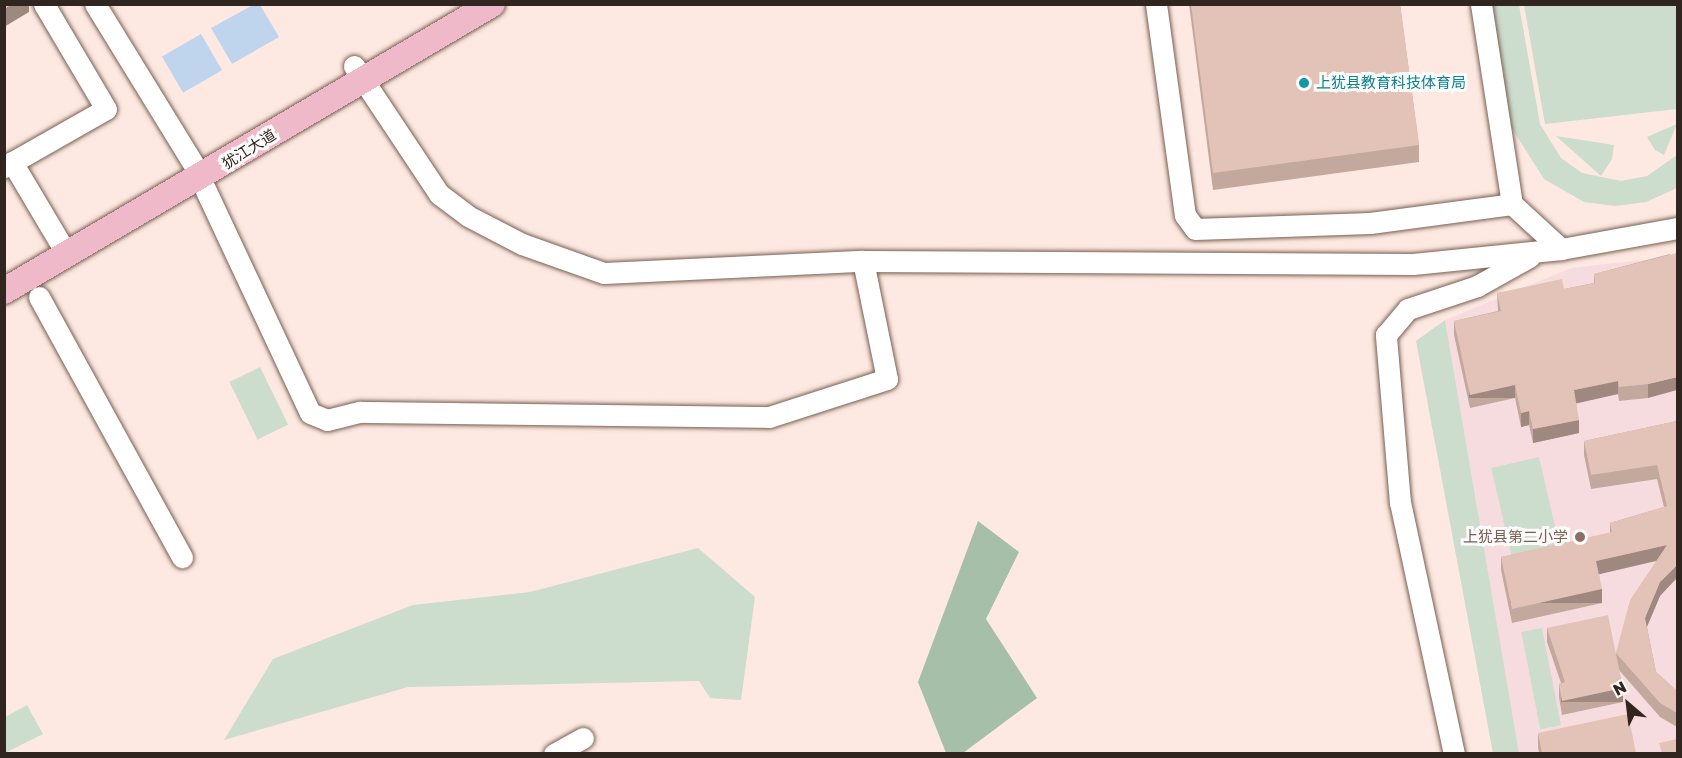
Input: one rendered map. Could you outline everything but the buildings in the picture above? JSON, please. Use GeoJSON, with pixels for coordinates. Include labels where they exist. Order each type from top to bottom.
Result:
{"type":"FeatureCollection","features":[{"type":"Feature","properties":{"kind":"main road","name":"犹江大道"},"geometry":{"type":"LineString","coordinates":[[4,291],[358,72],[460,4]]}},
{"type":"Feature","properties":{"kind":"main road","name":"犹江大道"},"geometry":{"type":"LineString","coordinates":[[358,72],[492,4]]}},
{"type":"Feature","properties":{"kind":"main road","name":"犹江大道"},"geometry":{"type":"LineString","coordinates":[[4,272],[59,241],[197,172]]}},
{"type":"Feature","properties":{"kind":"street"},"geometry":{"type":"LineString","coordinates":[[44,4],[106,109],[8,164],[59,241]]}},
{"type":"Feature","properties":{"kind":"street"},"geometry":{"type":"LineString","coordinates":[[95,4],[197,172],[310,413],[327,420],[360,412],[769,417],[887,379],[863,261]]}},
{"type":"Feature","properties":{"kind":"street"},"geometry":{"type":"LineString","coordinates":[[1156,4],[1185,215],[1195,229],[1370,223],[1512,204]]}},
{"type":"Feature","properties":{"kind":"street"},"geometry":{"type":"LineString","coordinates":[[1481,4],[1512,204],[1561,249]]}},
{"type":"Feature","properties":{"kind":"street"},"geometry":{"type":"LineString","coordinates":[[358,72],[440,194],[468,216],[575,267],[604,273],[863,261],[1413,264],[1561,249],[1677,228]]}},
{"type":"Feature","properties":{"kind":"street"},"geometry":{"type":"LineString","coordinates":[[1454,753],[1400,503],[1386,335],[1408,309],[1477,286],[1538,252]]}},
{"type":"Feature","properties":{"kind":"street"},"geometry":{"type":"LineString","coordinates":[[39,297],[182,557]]}},
{"type":"Feature","properties":{"kind":"street"},"geometry":{"type":"LineString","coordinates":[[554,753],[578,745]]}},
{"type":"Feature","properties":{"kind":"shaded area","name":"上犹县第二小学"},"geometry":{"type":"Polygon","coordinates":[[[1677,256],[1677,753],[1519,753],[1445,320],[1571,268],[1677,256]]]}},
{"type":"Feature","properties":{"kind":"green space"},"geometry":{"type":"Polygon","coordinates":[[[1491,5],[1519,5],[1540,124],[1561,158],[1582,173],[1621,181],[1647,176],[1677,155],[1677,188],[1646,202],[1615,206],[1584,202],[1544,179],[1511,127],[1491,5]]]}},
{"type":"Feature","properties":{"kind":"green space"},"geometry":{"type":"Polygon","coordinates":[[[1524,5],[1677,5],[1677,109],[1545,124],[1524,5]]]}},
{"type":"Feature","properties":{"kind":"green space"},"geometry":{"type":"Polygon","coordinates":[[[1677,124],[1664,155],[1655,150],[1647,137],[1677,124]]]}},
{"type":"Feature","properties":{"kind":"green space"},"geometry":{"type":"Polygon","coordinates":[[[1556,136],[1614,145],[1612,159],[1601,176],[1556,136]]]}},
{"type":"Feature","properties":{"kind":"green space"},"geometry":{"type":"Polygon","coordinates":[[[1445,320],[1519,753],[1493,753],[1416,341],[1445,320]]]}},
{"type":"Feature","properties":{"kind":"green space"},"geometry":{"type":"Polygon","coordinates":[[[260,367],[288,425],[257,439],[229,382],[260,367]]]}},
{"type":"Feature","properties":{"kind":"green space"},"geometry":{"type":"Polygon","coordinates":[[[1539,457],[1561,553],[1514,564],[1491,468],[1539,457]]]}},
{"type":"Feature","properties":{"kind":"green space"},"geometry":{"type":"Polygon","coordinates":[[[978,521],[1019,552],[986,619],[1037,698],[963,753],[946,753],[918,682],[978,521]]]}},
{"type":"Feature","properties":{"kind":"green space"},"geometry":{"type":"Polygon","coordinates":[[[698,548],[755,597],[741,700],[710,698],[699,681],[408,687],[224,740],[273,659],[413,605],[530,592],[698,548]]]}},
{"type":"Feature","properties":{"kind":"green space"},"geometry":{"type":"Polygon","coordinates":[[[1542,628],[1561,725],[1540,729],[1521,632],[1542,628]]]}},
{"type":"Feature","properties":{"kind":"green space"},"geometry":{"type":"Polygon","coordinates":[[[27,705],[43,734],[5,753],[5,717],[27,705]]]}},
{"type":"Feature","properties":{"kind":"water"},"geometry":{"type":"Polygon","coordinates":[[[253,5],[260,5],[279,37],[232,64],[211,28],[253,5]]]}},
{"type":"Feature","properties":{"kind":"water"},"geometry":{"type":"Polygon","coordinates":[[[201,34],[222,70],[183,93],[162,56],[201,34]]]}},
{"type":"Feature","properties":{"kind":"place","name":"上犹县教育科技体育局"},"geometry":{"type":"Point","coordinates":[1304,83]}},
{"type":"Feature","properties":{"kind":"place","name":"上犹县第二小学"},"geometry":{"type":"Point","coordinates":[1580,537]}}]}
